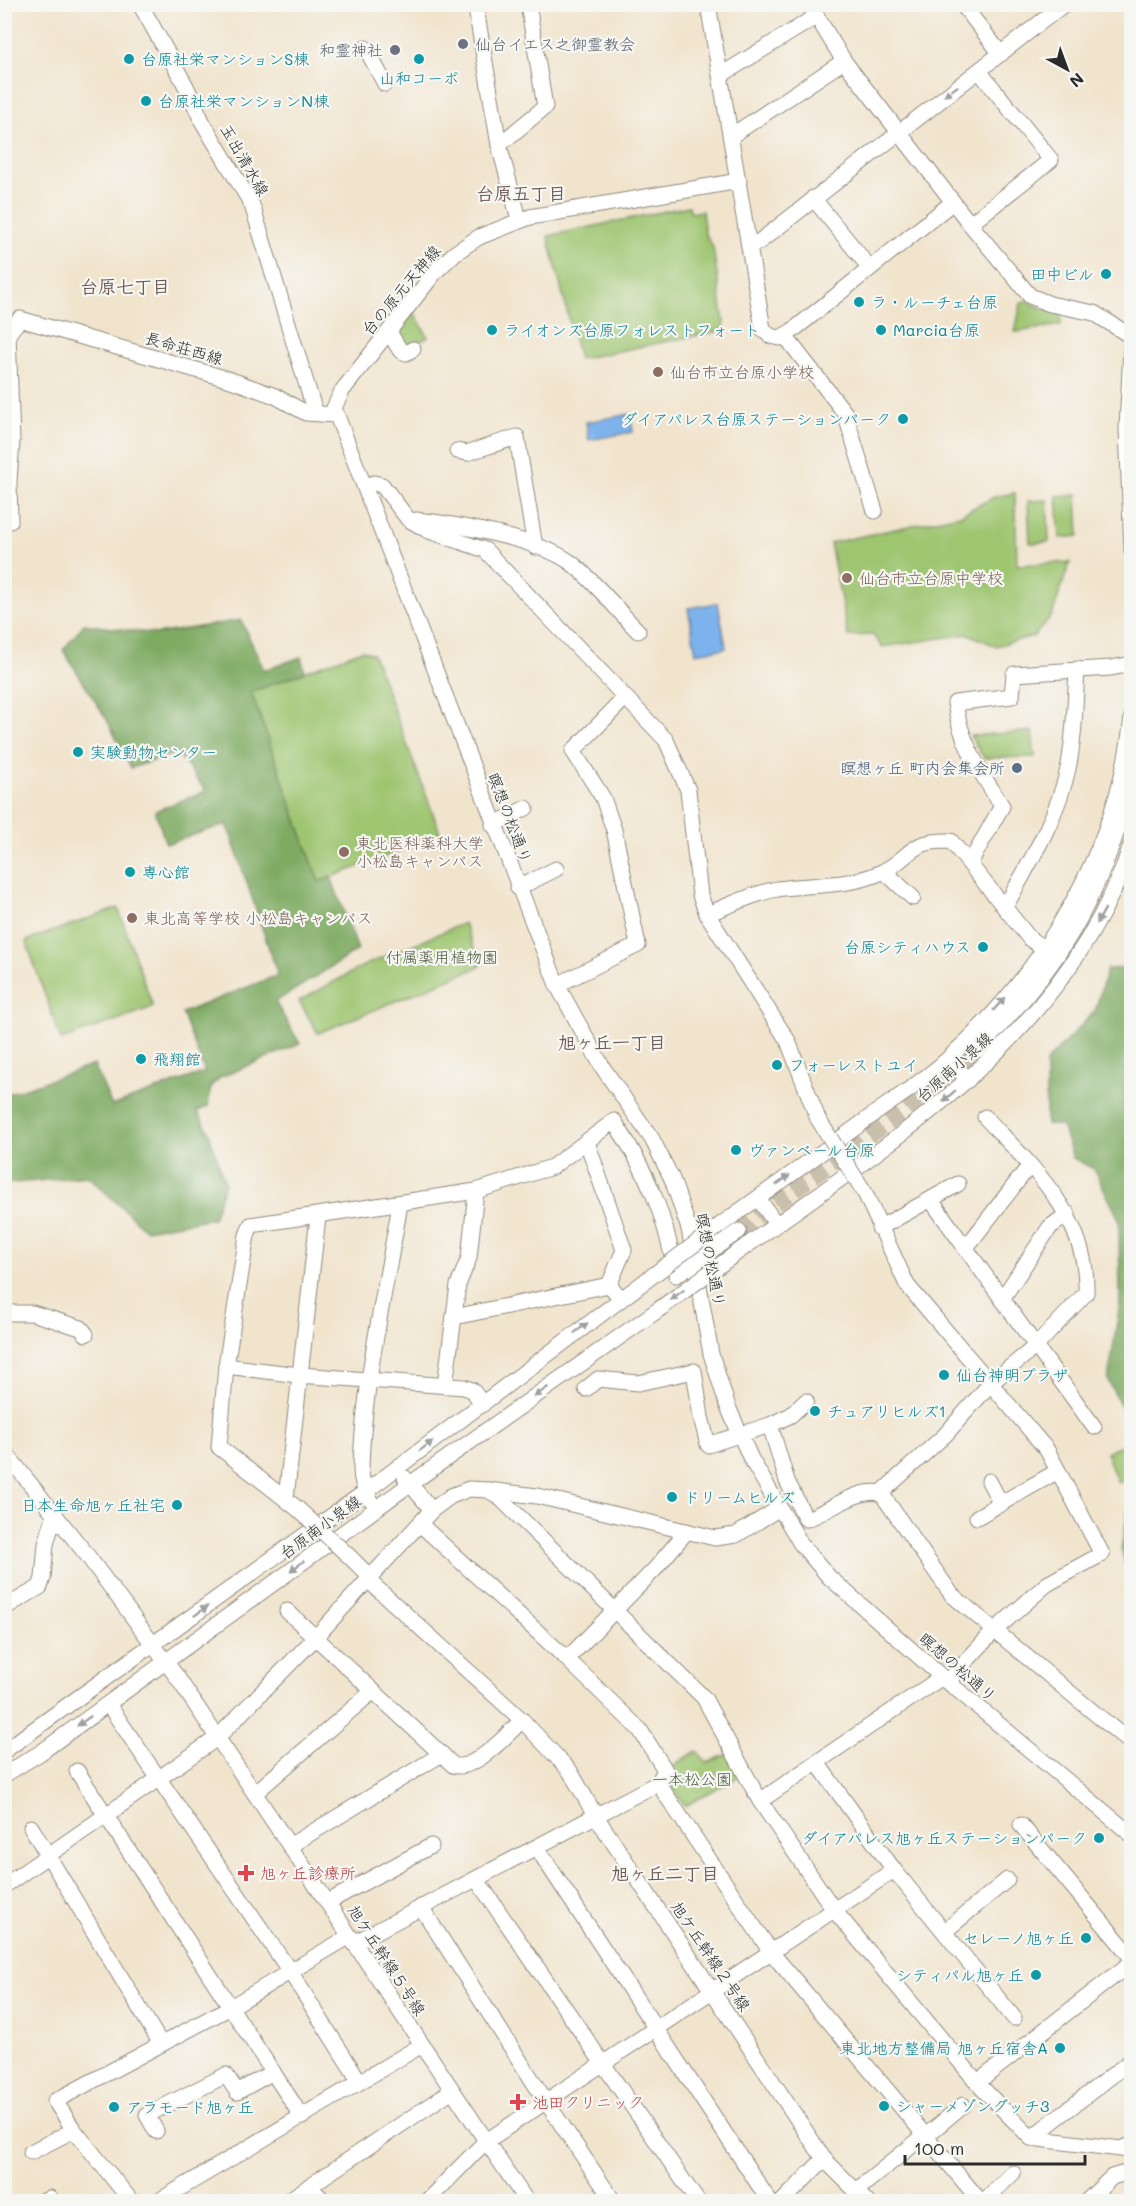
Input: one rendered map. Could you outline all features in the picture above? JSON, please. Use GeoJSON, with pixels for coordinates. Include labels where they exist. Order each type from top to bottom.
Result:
{"type":"FeatureCollection","features":[{"type":"Feature","properties":{"kind":"street","name":"玉出清水線"},"geometry":{"type":"LineString","coordinates":[[140,4],[187,88],[202,121],[252,205],[315,412]]}},
{"type":"Feature","properties":{"kind":"street"},"geometry":{"type":"LineString","coordinates":[[483,4],[476,9],[499,145],[519,219]]}},
{"type":"Feature","properties":{"kind":"street"},"geometry":{"type":"LineString","coordinates":[[499,145],[545,107],[528,4]]}},
{"type":"Feature","properties":{"kind":"street"},"geometry":{"type":"LineString","coordinates":[[708,4],[763,329],[770,336],[780,338],[785,336],[953,202]]}},
{"type":"Feature","properties":{"kind":"street"},"geometry":{"type":"LineString","coordinates":[[962,4],[1001,54]]}},
{"type":"Feature","properties":{"kind":"street"},"geometry":{"type":"LineString","coordinates":[[749,245],[759,242],[1064,4]]}},
{"type":"Feature","properties":{"kind":"street"},"geometry":{"type":"LineString","coordinates":[[721,75],[813,10],[844,61],[970,224],[1030,296],[1050,304],[1094,313],[1131,334],[1127,428],[1131,551]]}},
{"type":"Feature","properties":{"kind":"street"},"geometry":{"type":"LineString","coordinates":[[366,48],[385,84]]}},
{"type":"Feature","properties":{"kind":"street"},"geometry":{"type":"LineString","coordinates":[[732,136],[844,61]]}},
{"type":"Feature","properties":{"kind":"street"},"geometry":{"type":"LineString","coordinates":[[970,224],[1051,160],[979,71]]}},
{"type":"Feature","properties":{"kind":"street","name":"台の原元天神線"},"geometry":{"type":"LineString","coordinates":[[336,415],[334,408],[337,399],[436,271],[455,253],[479,237],[519,219],[738,181]]}},
{"type":"Feature","properties":{"kind":"street"},"geometry":{"type":"LineString","coordinates":[[813,198],[869,267]]}},
{"type":"Feature","properties":{"kind":"street","name":"長命荘西線"},"geometry":{"type":"LineString","coordinates":[[7,362],[8,334],[20,319],[231,380],[275,396],[306,413],[336,415]]}},
{"type":"Feature","properties":{"kind":"street"},"geometry":{"type":"LineString","coordinates":[[389,332],[400,350],[406,353],[413,349]]}},
{"type":"Feature","properties":{"kind":"street"},"geometry":{"type":"LineString","coordinates":[[785,336],[846,413],[874,511]]}},
{"type":"Feature","properties":{"kind":"street"},"geometry":{"type":"LineString","coordinates":[[4,523],[10,521],[7,362]]}},
{"type":"Feature","properties":{"kind":"street","name":"瞑想の松通り"},"geometry":{"type":"LineString","coordinates":[[336,415],[556,985],[598,1060],[657,1147],[683,1210],[695,1262],[711,1354],[739,1437],[778,1509],[801,1544],[829,1577],[944,1679],[1131,1834]]}},
{"type":"Feature","properties":{"kind":"street"},"geometry":{"type":"LineString","coordinates":[[457,452],[467,453],[517,437],[535,547]]}},
{"type":"Feature","properties":{"kind":"street"},"geometry":{"type":"LineString","coordinates":[[365,486],[374,483],[382,485],[408,519],[429,531],[484,550],[624,699],[666,740],[688,790],[700,895],[707,914],[788,1041],[818,1119],[864,1193],[907,1286],[1047,1450],[1102,1554],[1047,1584],[944,1679],[760,1801]]}},
{"type":"Feature","properties":{"kind":"street"},"geometry":{"type":"LineString","coordinates":[[408,519],[459,524],[535,547],[570,562],[638,632]]}},
{"type":"Feature","properties":{"kind":"street"},"geometry":{"type":"LineString","coordinates":[[970,863],[1002,806],[978,768],[958,727],[955,703],[1012,696],[1014,674],[1111,668],[1131,664]]}},
{"type":"Feature","properties":{"kind":"street"},"geometry":{"type":"LineString","coordinates":[[1005,907],[1052,815],[1067,771],[1074,725],[1077,669]]}},
{"type":"Feature","properties":{"kind":"street"},"geometry":{"type":"LineString","coordinates":[[556,985],[638,945],[614,830],[603,798],[573,751],[624,699]]}},
{"type":"Feature","properties":{"kind":"street","name":"台原南小泉線"},"geometry":{"type":"LineString","coordinates":[[4,1751],[366,1492],[621,1298],[949,1058],[1016,984],[1077,896],[1102,840],[1120,786],[1131,716]]}},
{"type":"Feature","properties":{"kind":"street"},"geometry":{"type":"LineString","coordinates":[[977,1050],[1019,1007],[1057,957],[1083,916],[1110,853],[1131,782]]}},
{"type":"Feature","properties":{"kind":"street"},"geometry":{"type":"LineString","coordinates":[[493,825],[526,808]]}},
{"type":"Feature","properties":{"kind":"street"},"geometry":{"type":"LineString","coordinates":[[707,914],[775,889],[818,886],[871,876],[884,871],[919,844],[932,840],[951,841],[1030,939],[1043,948]]}},
{"type":"Feature","properties":{"kind":"street","name":"台原南小泉線"},"geometry":{"type":"LineString","coordinates":[[4,1775],[108,1704],[410,1484],[658,1310],[928,1115],[1009,1042],[1069,968],[1109,900],[1131,843]]}},
{"type":"Feature","properties":{"kind":"street"},"geometry":{"type":"LineString","coordinates":[[518,888],[556,869]]}},
{"type":"Feature","properties":{"kind":"street"},"geometry":{"type":"LineString","coordinates":[[884,871],[913,898]]}},
{"type":"Feature","properties":{"kind":"street"},"geometry":{"type":"LineString","coordinates":[[949,1058],[968,1080]]}},
{"type":"Feature","properties":{"kind":"street"},"geometry":{"type":"LineString","coordinates":[[881,1493],[945,1435],[990,1383],[1036,1346],[1086,1293],[1087,1269],[1068,1214],[1030,1165],[984,1118]]}},
{"type":"Feature","properties":{"kind":"street"},"geometry":{"type":"LineString","coordinates":[[483,1404],[472,1389],[299,1375],[225,1366],[250,1226],[476,1191],[552,1167],[614,1121],[634,1152],[660,1206],[668,1230],[676,1275],[739,1231]]}},
{"type":"Feature","properties":{"kind":"street"},"geometry":{"type":"LineString","coordinates":[[587,1142],[624,1250],[609,1285]]}},
{"type":"Feature","properties":{"kind":"street"},"geometry":{"type":"LineString","coordinates":[[965,1249],[1030,1165]]}},
{"type":"Feature","properties":{"kind":"street"},"geometry":{"type":"LineString","coordinates":[[879,1228],[958,1184]]}},
{"type":"Feature","properties":{"kind":"street"},"geometry":{"type":"LineString","coordinates":[[446,1386],[458,1285],[469,1258],[476,1191]]}},
{"type":"Feature","properties":{"kind":"street"},"geometry":{"type":"LineString","coordinates":[[758,1198],[776,1224]]}},
{"type":"Feature","properties":{"kind":"street"},"geometry":{"type":"LineString","coordinates":[[931,1200],[1094,1427]]}},
{"type":"Feature","properties":{"kind":"street"},"geometry":{"type":"LineString","coordinates":[[377,1508],[366,1492],[361,1471],[370,1380],[400,1204]]}},
{"type":"Feature","properties":{"kind":"street"},"geometry":{"type":"LineString","coordinates":[[1002,1299],[1050,1227],[1068,1214]]}},
{"type":"Feature","properties":{"kind":"street"},"geometry":{"type":"LineString","coordinates":[[286,1498],[318,1217]]}},
{"type":"Feature","properties":{"kind":"street"},"geometry":{"type":"LineString","coordinates":[[454,1317],[609,1285]]}},
{"type":"Feature","properties":{"kind":"street"},"geometry":{"type":"LineString","coordinates":[[609,1285],[621,1298]]}},
{"type":"Feature","properties":{"kind":"street"},"geometry":{"type":"LineString","coordinates":[[4,1313],[32,1314],[81,1328],[86,1334]]}},
{"type":"Feature","properties":{"kind":"street","name":"旭ケ丘幹線２号線"},"geometry":{"type":"LineString","coordinates":[[225,1366],[219,1447],[276,1495],[286,1498],[298,1509],[351,1558],[370,1580],[522,1720],[570,1771],[595,1815],[824,2159],[862,2196]]}},
{"type":"Feature","properties":{"kind":"street"},"geometry":{"type":"LineString","coordinates":[[586,1389],[598,1379],[638,1383],[694,1371],[708,1445],[739,1437],[770,1425],[791,1414],[806,1401]]}},
{"type":"Feature","properties":{"kind":"street"},"geometry":{"type":"LineString","coordinates":[[770,1425],[787,1481],[806,1519],[850,1499],[874,1492],[881,1493],[952,1595],[1131,1744]]}},
{"type":"Feature","properties":{"kind":"street","name":"旭ケ丘幹線５号線"},"geometry":{"type":"LineString","coordinates":[[4,1451],[55,1513],[166,1662],[291,1845],[522,2200]]}},
{"type":"Feature","properties":{"kind":"street"},"geometry":{"type":"LineString","coordinates":[[397,1468],[432,1510]]}},
{"type":"Feature","properties":{"kind":"street"},"geometry":{"type":"LineString","coordinates":[[977,1517],[1058,1471]]}},
{"type":"Feature","properties":{"kind":"street"},"geometry":{"type":"LineString","coordinates":[[989,1481],[1001,1504]]}},
{"type":"Feature","properties":{"kind":"street"},"geometry":{"type":"LineString","coordinates":[[4,1886],[218,1738],[370,1580],[432,1510],[451,1496],[469,1489],[537,1496],[715,1538],[736,1535],[778,1509]]}},
{"type":"Feature","properties":{"kind":"street"},"geometry":{"type":"LineString","coordinates":[[488,1490],[498,1496],[612,1611],[704,1698],[760,1801],[834,1910],[978,2082],[1031,2138],[1121,2149],[1131,2145]]}},
{"type":"Feature","properties":{"kind":"street"},"geometry":{"type":"LineString","coordinates":[[4,1608],[40,1587],[46,1544],[55,1513]]}},
{"type":"Feature","properties":{"kind":"street"},"geometry":{"type":"LineString","coordinates":[[132,2202],[74,2130],[55,2102],[352,1940],[477,1880],[658,1783],[664,1770],[640,1730],[567,1659],[420,1524]]}},
{"type":"Feature","properties":{"kind":"street"},"geometry":{"type":"LineString","coordinates":[[567,1659],[655,1569],[687,1531]]}},
{"type":"Feature","properties":{"kind":"street"},"geometry":{"type":"LineString","coordinates":[[286,1611],[453,1765],[464,1767],[482,1757],[522,1720]]}},
{"type":"Feature","properties":{"kind":"street"},"geometry":{"type":"LineString","coordinates":[[255,1793],[373,1691]]}},
{"type":"Feature","properties":{"kind":"street"},"geometry":{"type":"LineString","coordinates":[[108,1704],[291,1973],[360,2082]]}},
{"type":"Feature","properties":{"kind":"street"},"geometry":{"type":"LineString","coordinates":[[291,1845],[442,1754]]}},
{"type":"Feature","properties":{"kind":"street"},"geometry":{"type":"LineString","coordinates":[[818,1764],[894,1870],[1014,2018]]}},
{"type":"Feature","properties":{"kind":"street"},"geometry":{"type":"LineString","coordinates":[[77,1771],[302,2117]]}},
{"type":"Feature","properties":{"kind":"street"},"geometry":{"type":"LineString","coordinates":[[658,1783],[771,1952],[923,2137],[982,2202],[1013,2173]]}},
{"type":"Feature","properties":{"kind":"street"},"geometry":{"type":"LineString","coordinates":[[978,2082],[1131,1960],[1021,1825]]}},
{"type":"Feature","properties":{"kind":"street"},"geometry":{"type":"LineString","coordinates":[[31,1827],[161,2044]]}},
{"type":"Feature","properties":{"kind":"street"},"geometry":{"type":"LineString","coordinates":[[328,1902],[431,1846]]}},
{"type":"Feature","properties":{"kind":"street"},"geometry":{"type":"LineString","coordinates":[[537,1848],[770,2202]]}},
{"type":"Feature","properties":{"kind":"street"},"geometry":{"type":"LineString","coordinates":[[426,2202],[485,2142],[547,2103],[894,1870]]}},
{"type":"Feature","properties":{"kind":"street"},"geometry":{"type":"LineString","coordinates":[[477,1880],[696,2201]]}},
{"type":"Feature","properties":{"kind":"street"},"geometry":{"type":"LineString","coordinates":[[945,1931],[1008,1880]]}},
{"type":"Feature","properties":{"kind":"street"},"geometry":{"type":"LineString","coordinates":[[421,1907],[547,2103],[614,2202]]}},
{"type":"Feature","properties":{"kind":"street"},"geometry":{"type":"LineString","coordinates":[[157,2202],[422,2045]]}},
{"type":"Feature","properties":{"kind":"street"},"geometry":{"type":"LineString","coordinates":[[1031,2138],[1131,2060]]}},
{"type":"Feature","properties":{"kind":"street"},"geometry":{"type":"LineString","coordinates":[[156,2131],[147,2115],[226,2075],[237,2092],[273,2072]]}},
{"type":"Feature","properties":{"kind":"street"},"geometry":{"type":"LineString","coordinates":[[286,2202],[451,2091]]}},
{"type":"Feature","properties":{"kind":"street"},"geometry":{"type":"LineString","coordinates":[[862,2196],[923,2137],[963,2105]]}},
{"type":"Feature","properties":{"kind":"street"},"geometry":{"type":"LineString","coordinates":[[31,2152],[74,2130]]}},
{"type":"Feature","properties":{"kind":"street"},"geometry":{"type":"LineString","coordinates":[[782,2202],[824,2159]]}},
{"type":"Feature","properties":{"kind":"street"},"geometry":{"type":"LineString","coordinates":[[1086,2202],[1112,2177],[1131,2171]]}},
{"type":"Feature","properties":{"kind":"street"},"geometry":{"type":"LineString","coordinates":[[309,2186],[325,2202]]}},
{"type":"Feature","properties":{"kind":"green space"},"geometry":{"type":"Polygon","coordinates":[[[689,206],[691,213],[702,211],[705,234],[713,247],[725,330],[579,359],[548,236],[689,206]]]}},
{"type":"Feature","properties":{"kind":"green space"},"geometry":{"type":"Polygon","coordinates":[[[1027,300],[1039,307],[1061,313],[1061,325],[1015,332],[1021,303],[1027,300]]]}},
{"type":"Feature","properties":{"kind":"green space"},"geometry":{"type":"Polygon","coordinates":[[[414,312],[428,337],[405,349],[395,334],[414,312]]]}},
{"type":"Feature","properties":{"kind":"green space"},"geometry":{"type":"Polygon","coordinates":[[[1015,493],[1017,565],[1070,562],[1052,615],[1034,636],[996,646],[968,634],[882,647],[873,635],[848,636],[830,543],[960,515],[994,497],[1015,493]]]}},
{"type":"Feature","properties":{"kind":"green space"},"geometry":{"type":"Polygon","coordinates":[[[1077,495],[1079,536],[1060,538],[1057,496],[1077,495]]]}},
{"type":"Feature","properties":{"kind":"green space"},"geometry":{"type":"Polygon","coordinates":[[[1047,500],[1049,542],[1030,543],[1028,501],[1047,500]]]}},
{"type":"Feature","properties":{"kind":"green space"},"geometry":{"type":"Polygon","coordinates":[[[241,620],[264,670],[301,657],[305,672],[251,692],[319,882],[331,877],[358,950],[275,1002],[300,1044],[221,1077],[211,1086],[208,1107],[197,1111],[208,1130],[225,1183],[213,1218],[146,1230],[88,1176],[5,1184],[5,1095],[94,1065],[112,1106],[205,1072],[182,1013],[278,975],[227,824],[166,844],[155,811],[206,791],[177,753],[131,768],[106,718],[63,650],[84,624],[156,634],[241,620]]]}},
{"type":"Feature","properties":{"kind":"green space"},"geometry":{"type":"Polygon","coordinates":[[[362,650],[373,654],[441,835],[319,882],[251,692],[362,650]]]}},
{"type":"Feature","properties":{"kind":"green space"},"geometry":{"type":"Polygon","coordinates":[[[1032,731],[1035,757],[984,758],[970,736],[1032,731]]]}},
{"type":"Feature","properties":{"kind":"green space"},"geometry":{"type":"Polygon","coordinates":[[[118,908],[153,1007],[61,1040],[26,941],[118,908]]]}},
{"type":"Feature","properties":{"kind":"green space","name":"付属薬用植物園"},"geometry":{"type":"Polygon","coordinates":[[[464,923],[481,966],[318,1033],[299,1001],[365,965],[464,923]]]}},
{"type":"Feature","properties":{"kind":"green space"},"geometry":{"type":"Polygon","coordinates":[[[1131,968],[1131,1425],[1108,1381],[1120,1302],[1119,1219],[1094,1169],[1073,1158],[1062,1126],[1046,1124],[1046,1062],[1095,1011],[1107,969],[1131,968]]]}},
{"type":"Feature","properties":{"kind":"green space"},"geometry":{"type":"Polygon","coordinates":[[[1127,1442],[1131,1448],[1131,1478],[1118,1483],[1106,1453],[1127,1442]]]}},
{"type":"Feature","properties":{"kind":"green space"},"geometry":{"type":"Polygon","coordinates":[[[1131,1499],[1131,1586],[1121,1548],[1131,1499]]]}},
{"type":"Feature","properties":{"kind":"green space","name":"一本松公園"},"geometry":{"type":"Polygon","coordinates":[[[697,1751],[707,1763],[734,1751],[745,1773],[685,1806],[672,1786],[669,1774],[671,1768],[677,1763],[697,1751]]]}},
{"type":"Feature","properties":{"kind":"water"},"geometry":{"type":"Polygon","coordinates":[[[630,414],[633,432],[589,440],[586,422],[630,414]]]}},
{"type":"Feature","properties":{"kind":"water"},"geometry":{"type":"Polygon","coordinates":[[[718,603],[726,648],[696,653],[688,608],[718,603]]]}},
{"type":"Feature","properties":{"kind":"tunnel"},"geometry":{"type":"LineString","coordinates":[[739,1231],[902,1113],[977,1050]]}},
{"type":"Feature","properties":{"kind":"place","name":"仙台イエス之御霊教会"},"geometry":{"type":"Point","coordinates":[463,44]}},
{"type":"Feature","properties":{"kind":"place","name":"和霊神社"},"geometry":{"type":"Point","coordinates":[395,50]}},
{"type":"Feature","properties":{"kind":"place","name":"台原社栄マンションS棟"},"geometry":{"type":"Point","coordinates":[129,59]}},
{"type":"Feature","properties":{"kind":"place","name":"山和コーポ"},"geometry":{"type":"Point","coordinates":[419,59]}},
{"type":"Feature","properties":{"kind":"place","name":"台原社栄マンションN棟"},"geometry":{"type":"Point","coordinates":[146,101]}},
{"type":"Feature","properties":{"kind":"place","name":"田中ビル"},"geometry":{"type":"Point","coordinates":[1106,274]}},
{"type":"Feature","properties":{"kind":"place","name":"ラ・ルーチェ台原"},"geometry":{"type":"Point","coordinates":[859,302]}},
{"type":"Feature","properties":{"kind":"place","name":"ライオンズ台原フォレストフォート"},"geometry":{"type":"Point","coordinates":[492,330]}},
{"type":"Feature","properties":{"kind":"place","name":"Marcia台原"},"geometry":{"type":"Point","coordinates":[881,330]}},
{"type":"Feature","properties":{"kind":"place","name":"仙台市立台原小学校"},"geometry":{"type":"Point","coordinates":[658,372]}},
{"type":"Feature","properties":{"kind":"place","name":"ダイアパレス台原ステーションパーク"},"geometry":{"type":"Point","coordinates":[903,419]}},
{"type":"Feature","properties":{"kind":"place","name":"仙台市立台原中学校"},"geometry":{"type":"Point","coordinates":[847,578]}},
{"type":"Feature","properties":{"kind":"place","name":"実験動物センター"},"geometry":{"type":"Point","coordinates":[78,752]}},
{"type":"Feature","properties":{"kind":"place","name":"瞑想ヶ丘 町内会集会所"},"geometry":{"type":"Point","coordinates":[1017,768]}},
{"type":"Feature","properties":{"kind":"place","name":"東北医科薬科大学 小松島キャンパス"},"geometry":{"type":"Point","coordinates":[344,852]}},
{"type":"Feature","properties":{"kind":"place","name":"専心館"},"geometry":{"type":"Point","coordinates":[130,872]}},
{"type":"Feature","properties":{"kind":"place","name":"東北高等学校 小松島キャンパス"},"geometry":{"type":"Point","coordinates":[132,918]}},
{"type":"Feature","properties":{"kind":"place","name":"台原シティハウス"},"geometry":{"type":"Point","coordinates":[983,947]}},
{"type":"Feature","properties":{"kind":"place","name":"飛翔館"},"geometry":{"type":"Point","coordinates":[141,1059]}},
{"type":"Feature","properties":{"kind":"place","name":"フォーレストユイ"},"geometry":{"type":"Point","coordinates":[777,1065]}},
{"type":"Feature","properties":{"kind":"place","name":"ヴァンベール台原"},"geometry":{"type":"Point","coordinates":[736,1150]}},
{"type":"Feature","properties":{"kind":"place","name":"仙台神明プラザ"},"geometry":{"type":"Point","coordinates":[944,1375]}},
{"type":"Feature","properties":{"kind":"place","name":"チュアリヒルズ1"},"geometry":{"type":"Point","coordinates":[815,1411]}},
{"type":"Feature","properties":{"kind":"place","name":"ドリームヒルズ"},"geometry":{"type":"Point","coordinates":[672,1497]}},
{"type":"Feature","properties":{"kind":"place","name":"日本生命旭ヶ丘社宅"},"geometry":{"type":"Point","coordinates":[177,1505]}},
{"type":"Feature","properties":{"kind":"place","name":"ダイアパレス旭ヶ丘ステーションパーク"},"geometry":{"type":"Point","coordinates":[1099,1838]}},
{"type":"Feature","properties":{"kind":"place","name":"旭ヶ丘診療所"},"geometry":{"type":"Point","coordinates":[246,1873]}},
{"type":"Feature","properties":{"kind":"place","name":"セレーノ旭ヶ丘"},"geometry":{"type":"Point","coordinates":[1086,1938]}},
{"type":"Feature","properties":{"kind":"place","name":"シティパル旭ヶ丘"},"geometry":{"type":"Point","coordinates":[1036,1975]}},
{"type":"Feature","properties":{"kind":"place","name":"東北地方整備局 旭ヶ丘宿舎A"},"geometry":{"type":"Point","coordinates":[1060,2048]}},
{"type":"Feature","properties":{"kind":"place","name":"池田クリニック"},"geometry":{"type":"Point","coordinates":[518,2102]}},
{"type":"Feature","properties":{"kind":"place","name":"シャーメゾングッチ3"},"geometry":{"type":"Point","coordinates":[884,2106]}},
{"type":"Feature","properties":{"kind":"place","name":"アラモード旭ヶ丘"},"geometry":{"type":"Point","coordinates":[114,2107]}},
{"type":"Feature","properties":{"kind":"district","name":"台原五丁目"},"geometry":{"type":"Point","coordinates":[521,194]}},
{"type":"Feature","properties":{"kind":"district","name":"台原七丁目"},"geometry":{"type":"Point","coordinates":[125,287]}},
{"type":"Feature","properties":{"kind":"district","name":"旭ヶ丘一丁目"},"geometry":{"type":"Point","coordinates":[612,1043]}},
{"type":"Feature","properties":{"kind":"district","name":"旭ヶ丘二丁目"},"geometry":{"type":"Point","coordinates":[665,1874]}}]}
